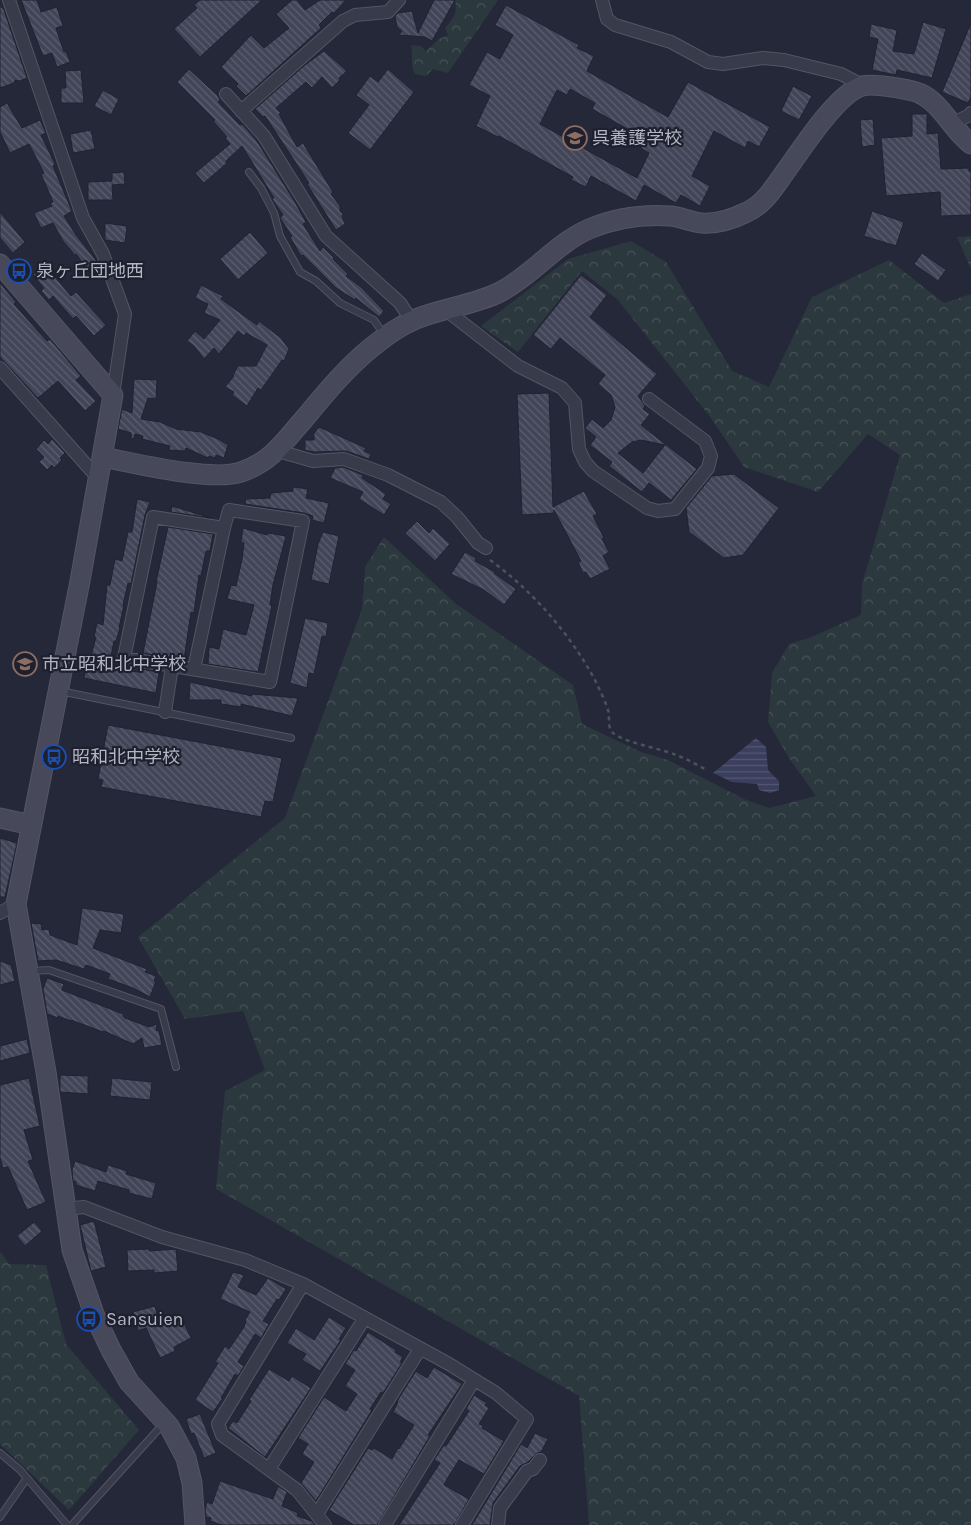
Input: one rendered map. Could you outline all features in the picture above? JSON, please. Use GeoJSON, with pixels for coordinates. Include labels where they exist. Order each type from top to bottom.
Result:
{"type":"FeatureCollection","features":[{"type":"Feature","properties":{"kind":"street"},"geometry":{"type":"LineString","coordinates":[[9,0],[84,218],[103,254],[126,314],[114,395],[58,691],[31,825],[8,908],[28,971],[46,1072],[72,1250],[94,1314],[111,1350],[129,1382],[169,1426],[186,1458],[192,1483],[195,1525]]}},
{"type":"Feature","properties":{"kind":"street"},"geometry":{"type":"LineString","coordinates":[[241,111],[343,21],[355,15],[388,12],[399,0]]}},
{"type":"Feature","properties":{"kind":"street"},"geometry":{"type":"LineString","coordinates":[[602,0],[607,19],[615,25],[671,42],[708,62],[722,64],[764,58],[784,60],[841,74],[864,86],[898,88],[920,94],[936,104],[951,124],[971,144]]}},
{"type":"Feature","properties":{"kind":"street"},"geometry":{"type":"LineString","coordinates":[[102,457],[215,475],[238,473],[255,467],[278,451],[343,374],[369,349],[398,327],[498,293],[518,282],[561,244],[587,230],[612,220],[656,216],[674,217],[703,223],[727,220],[750,211],[769,195],[832,109],[850,93],[864,86]]}},
{"type":"Feature","properties":{"kind":"street"},"geometry":{"type":"LineString","coordinates":[[226,94],[264,136],[326,236],[400,303],[412,321]]}},
{"type":"Feature","properties":{"kind":"street"},"geometry":{"type":"LineString","coordinates":[[951,124],[971,113]]}},
{"type":"Feature","properties":{"kind":"street"},"geometry":{"type":"LineString","coordinates":[[0,264],[114,395]]}},
{"type":"Feature","properties":{"kind":"street"},"geometry":{"type":"LineString","coordinates":[[446,310],[518,366],[562,388],[575,403],[579,449],[586,462],[594,471],[647,508],[658,511],[675,509],[708,468],[712,456],[705,441],[650,399]]}},
{"type":"Feature","properties":{"kind":"street"},"geometry":{"type":"LineString","coordinates":[[0,368],[98,478]]}},
{"type":"Feature","properties":{"kind":"street"},"geometry":{"type":"LineString","coordinates":[[278,451],[313,461],[344,460],[388,475],[441,502],[457,517],[485,552]]}},
{"type":"Feature","properties":{"kind":"street"},"geometry":{"type":"LineString","coordinates":[[194,669],[229,510],[303,521],[270,682],[124,658],[153,517],[224,528]]}},
{"type":"Feature","properties":{"kind":"street"},"geometry":{"type":"LineString","coordinates":[[165,712],[172,666]]}},
{"type":"Feature","properties":{"kind":"street"},"geometry":{"type":"LineString","coordinates":[[0,818],[31,825]]}},
{"type":"Feature","properties":{"kind":"street"},"geometry":{"type":"LineString","coordinates":[[66,1208],[84,1207],[162,1237],[245,1260],[303,1284],[496,1393],[527,1419],[462,1525]]}},
{"type":"Feature","properties":{"kind":"street"},"geometry":{"type":"LineString","coordinates":[[303,1284],[218,1424],[222,1435],[297,1490],[325,1525]]}},
{"type":"Feature","properties":{"kind":"street"},"geometry":{"type":"LineString","coordinates":[[270,1469],[364,1319]]}},
{"type":"Feature","properties":{"kind":"street"},"geometry":{"type":"LineString","coordinates":[[317,1514],[420,1349]]}},
{"type":"Feature","properties":{"kind":"street"},"geometry":{"type":"LineString","coordinates":[[385,1525],[474,1380]]}},
{"type":"Feature","properties":{"kind":"street"},"geometry":{"type":"LineString","coordinates":[[498,1525],[500,1508],[527,1471],[533,1469],[540,1460]]}},
{"type":"Feature","properties":{"kind":"lane"},"geometry":{"type":"LineString","coordinates":[[249,172],[261,188],[274,213],[280,236],[300,272],[316,281],[340,303],[374,320],[386,337]]}},
{"type":"Feature","properties":{"kind":"lane"},"geometry":{"type":"LineString","coordinates":[[58,691],[291,738]]}},
{"type":"Feature","properties":{"kind":"lane"},"geometry":{"type":"LineString","coordinates":[[28,971],[48,970],[161,1009],[176,1067]]}},
{"type":"Feature","properties":{"kind":"lane"},"geometry":{"type":"LineString","coordinates":[[72,1525],[165,1421]]}},
{"type":"Feature","properties":{"kind":"lane"},"geometry":{"type":"LineString","coordinates":[[0,1453],[27,1478],[67,1525]]}},
{"type":"Feature","properties":{"kind":"lane"},"geometry":{"type":"LineString","coordinates":[[0,1517],[27,1478]]}},
{"type":"Feature","properties":{"kind":"path"},"geometry":{"type":"LineString","coordinates":[[485,552],[524,588],[554,620],[580,653],[608,712],[612,732],[622,738],[677,755],[707,770]]}},
{"type":"Feature","properties":{"kind":"green space"},"geometry":{"type":"Polygon","coordinates":[[[455,0],[498,0],[448,73],[433,69],[426,76],[415,74],[411,45],[421,46],[426,51],[439,39],[448,35],[445,28],[454,16],[456,9],[455,0]]]}},
{"type":"Feature","properties":{"kind":"green space"},"geometry":{"type":"Polygon","coordinates":[[[971,236],[971,269],[957,237],[971,236]]]}},
{"type":"Feature","properties":{"kind":"green space"},"geometry":{"type":"Polygon","coordinates":[[[631,241],[666,262],[732,371],[769,387],[812,297],[889,260],[944,303],[971,294],[971,1525],[589,1525],[579,1396],[216,1189],[225,1091],[265,1070],[243,1011],[185,1019],[138,937],[285,818],[362,609],[365,567],[384,537],[455,603],[573,685],[582,724],[641,752],[668,760],[744,799],[769,808],[816,796],[789,758],[768,722],[772,673],[789,644],[809,638],[861,615],[862,584],[900,455],[868,434],[818,492],[744,467],[711,418],[618,300],[582,271],[518,352],[481,326],[568,259],[631,241]]]}},
{"type":"Feature","properties":{"kind":"green space"},"geometry":{"type":"Polygon","coordinates":[[[0,1251],[9,1264],[46,1265],[66,1344],[139,1430],[69,1510],[0,1444],[0,1251]]]}},
{"type":"Feature","properties":{"kind":"water"},"geometry":{"type":"Polygon","coordinates":[[[756,738],[766,747],[768,770],[779,781],[779,790],[770,793],[759,790],[757,784],[732,782],[713,773],[756,738]]]}},
{"type":"Feature","properties":{"kind":"building"},"geometry":{"type":"Polygon","coordinates":[[[21,0],[37,0],[41,12],[57,7],[63,26],[56,28],[64,52],[66,51],[70,62],[57,67],[52,53],[43,56],[21,0]]]}},
{"type":"Feature","properties":{"kind":"building"},"geometry":{"type":"Polygon","coordinates":[[[200,0],[262,0],[200,57],[174,29],[197,8],[194,5],[200,0]]]}},
{"type":"Feature","properties":{"kind":"building"},"geometry":{"type":"Polygon","coordinates":[[[292,0],[297,0],[305,10],[320,0],[346,0],[319,25],[321,28],[246,96],[236,86],[238,84],[221,67],[251,35],[264,48],[289,28],[276,14],[292,0]]]}},
{"type":"Feature","properties":{"kind":"building"},"geometry":{"type":"Polygon","coordinates":[[[434,0],[455,0],[432,41],[425,37],[399,35],[402,31],[397,27],[395,16],[398,13],[412,11],[418,33],[434,0]]]}},
{"type":"Feature","properties":{"kind":"building"},"geometry":{"type":"Polygon","coordinates":[[[506,5],[579,45],[577,48],[594,56],[587,71],[668,117],[688,82],[770,127],[759,147],[748,141],[745,148],[714,131],[692,176],[710,186],[700,206],[681,195],[676,203],[644,185],[636,201],[591,176],[586,187],[571,180],[573,177],[499,136],[476,126],[490,96],[469,85],[487,52],[500,59],[513,35],[495,25],[506,5]],[[570,89],[567,95],[557,90],[540,124],[637,178],[649,153],[641,148],[645,139],[592,109],[595,103],[570,89]]]}},
{"type":"Feature","properties":{"kind":"building"},"geometry":{"type":"Polygon","coordinates":[[[0,6],[4,10],[27,78],[20,81],[15,80],[14,83],[0,88],[0,6]]]}},
{"type":"Feature","properties":{"kind":"building"},"geometry":{"type":"Polygon","coordinates":[[[923,22],[946,29],[932,78],[897,70],[896,75],[872,70],[878,39],[869,37],[871,24],[897,30],[893,51],[914,54],[923,22]]]}},
{"type":"Feature","properties":{"kind":"building"},"geometry":{"type":"Polygon","coordinates":[[[971,23],[971,97],[968,103],[942,92],[971,23]]]}},
{"type":"Feature","properties":{"kind":"building"},"geometry":{"type":"Polygon","coordinates":[[[324,51],[347,71],[339,78],[340,80],[332,88],[322,77],[312,88],[306,82],[276,108],[281,113],[279,114],[297,147],[303,143],[333,192],[331,194],[340,206],[345,224],[336,230],[307,184],[309,183],[265,116],[263,117],[255,109],[305,65],[324,51]]]}},
{"type":"Feature","properties":{"kind":"building"},"geometry":{"type":"Polygon","coordinates":[[[189,69],[218,96],[220,100],[218,102],[257,141],[295,202],[306,222],[303,224],[320,251],[323,247],[348,274],[346,276],[361,287],[384,311],[379,317],[356,298],[355,300],[336,288],[303,255],[301,256],[290,237],[292,236],[280,218],[283,215],[272,199],[274,198],[242,146],[226,161],[227,163],[204,183],[195,173],[230,144],[225,138],[227,137],[213,121],[215,120],[177,82],[189,69]]]}},
{"type":"Feature","properties":{"kind":"building"},"geometry":{"type":"Polygon","coordinates":[[[388,69],[414,92],[370,150],[348,133],[369,105],[356,95],[370,76],[378,82],[388,69]]]}},
{"type":"Feature","properties":{"kind":"building"},"geometry":{"type":"Polygon","coordinates":[[[81,70],[84,103],[61,103],[61,88],[66,88],[65,71],[81,70]]]}},
{"type":"Feature","properties":{"kind":"building"},"geometry":{"type":"Polygon","coordinates":[[[793,86],[812,96],[799,120],[781,111],[793,86]]]}},
{"type":"Feature","properties":{"kind":"building"},"geometry":{"type":"Polygon","coordinates":[[[103,90],[119,99],[111,115],[94,106],[103,90]]]}},
{"type":"Feature","properties":{"kind":"building"},"geometry":{"type":"Polygon","coordinates":[[[7,103],[22,128],[40,120],[46,133],[41,135],[55,164],[53,166],[72,211],[64,216],[98,263],[101,273],[94,278],[76,254],[63,241],[53,223],[41,228],[34,213],[52,206],[50,203],[53,202],[41,174],[44,173],[29,144],[10,153],[0,132],[0,107],[7,103]]]}},
{"type":"Feature","properties":{"kind":"building"},"geometry":{"type":"Polygon","coordinates":[[[912,114],[927,114],[927,134],[938,133],[941,169],[969,168],[969,171],[971,171],[971,215],[941,216],[940,192],[886,196],[881,138],[912,136],[912,114]]]}},
{"type":"Feature","properties":{"kind":"building"},"geometry":{"type":"Polygon","coordinates":[[[873,119],[875,145],[862,147],[860,120],[873,119]]]}},
{"type":"Feature","properties":{"kind":"building"},"geometry":{"type":"Polygon","coordinates":[[[91,130],[95,149],[73,153],[70,134],[91,130]]]}},
{"type":"Feature","properties":{"kind":"building"},"geometry":{"type":"Polygon","coordinates":[[[124,172],[125,184],[112,185],[113,200],[88,200],[88,182],[112,181],[112,173],[124,172]]]}},
{"type":"Feature","properties":{"kind":"building"},"geometry":{"type":"Polygon","coordinates":[[[872,211],[904,222],[896,246],[864,236],[872,211]]]}},
{"type":"Feature","properties":{"kind":"building"},"geometry":{"type":"Polygon","coordinates":[[[0,212],[25,242],[13,253],[0,238],[0,212]]]}},
{"type":"Feature","properties":{"kind":"building"},"geometry":{"type":"Polygon","coordinates":[[[105,223],[127,226],[125,243],[105,240],[105,223]]]}},
{"type":"Feature","properties":{"kind":"building"},"geometry":{"type":"Polygon","coordinates":[[[250,232],[268,253],[238,280],[220,259],[250,232]]]}},
{"type":"Feature","properties":{"kind":"building"},"geometry":{"type":"Polygon","coordinates":[[[922,253],[946,270],[938,281],[914,264],[922,253]]]}},
{"type":"Feature","properties":{"kind":"building"},"geometry":{"type":"Polygon","coordinates":[[[45,265],[71,296],[76,292],[106,325],[94,336],[76,316],[73,319],[53,296],[49,300],[41,291],[44,288],[33,275],[45,265]]]}},
{"type":"Feature","properties":{"kind":"building"},"geometry":{"type":"Polygon","coordinates":[[[581,275],[607,295],[590,317],[657,374],[638,396],[645,406],[643,409],[650,414],[641,425],[697,469],[671,500],[649,483],[642,492],[609,466],[612,462],[590,445],[596,437],[585,428],[592,419],[603,428],[611,420],[615,407],[611,395],[598,384],[605,375],[560,338],[551,349],[533,335],[581,275]],[[641,440],[632,442],[618,453],[643,473],[665,445],[641,440]]]}},
{"type":"Feature","properties":{"kind":"building"},"geometry":{"type":"Polygon","coordinates":[[[0,283],[16,302],[14,304],[47,341],[50,339],[81,376],[76,380],[96,401],[85,411],[58,381],[38,398],[0,357],[0,283]]]}},
{"type":"Feature","properties":{"kind":"building"},"geometry":{"type":"Polygon","coordinates":[[[201,285],[223,296],[221,299],[257,325],[259,321],[281,338],[289,349],[284,361],[282,360],[261,390],[258,388],[247,406],[232,395],[234,392],[225,387],[234,376],[238,366],[256,366],[267,345],[246,333],[244,336],[238,331],[219,354],[214,348],[204,359],[194,346],[187,341],[195,331],[204,339],[220,320],[204,313],[208,304],[195,298],[201,285]]]}},
{"type":"Feature","properties":{"kind":"building"},"geometry":{"type":"Polygon","coordinates":[[[134,379],[157,380],[156,399],[148,398],[141,419],[160,422],[176,429],[201,432],[218,439],[228,445],[224,458],[216,455],[215,458],[209,456],[208,458],[186,448],[185,451],[169,450],[170,446],[142,439],[143,436],[135,434],[134,439],[131,438],[131,433],[118,429],[122,409],[132,413],[134,379]]]}},
{"type":"Feature","properties":{"kind":"building"},"geometry":{"type":"Polygon","coordinates":[[[549,393],[553,507],[584,491],[597,514],[593,516],[609,552],[603,556],[610,569],[590,579],[586,572],[583,573],[578,562],[581,561],[554,510],[554,513],[522,515],[517,394],[549,393]]]}},
{"type":"Feature","properties":{"kind":"building"},"geometry":{"type":"Polygon","coordinates":[[[319,427],[366,448],[364,451],[371,454],[369,459],[346,451],[313,452],[305,450],[305,440],[314,440],[314,433],[319,427]]]}},
{"type":"Feature","properties":{"kind":"building"},"geometry":{"type":"Polygon","coordinates":[[[52,439],[65,453],[60,458],[62,460],[54,468],[52,465],[47,470],[39,462],[44,457],[36,449],[44,440],[48,444],[52,439]]]}},
{"type":"Feature","properties":{"kind":"building"},"geometry":{"type":"Polygon","coordinates":[[[343,467],[363,475],[362,478],[386,494],[383,499],[391,504],[384,515],[359,499],[363,492],[330,478],[335,468],[343,467]]]}},
{"type":"Feature","properties":{"kind":"building"},"geometry":{"type":"Polygon","coordinates":[[[734,474],[779,508],[743,555],[724,558],[689,532],[686,508],[712,476],[734,474]]]}},
{"type":"Feature","properties":{"kind":"building"},"geometry":{"type":"Polygon","coordinates":[[[293,487],[308,489],[306,498],[329,503],[324,523],[312,520],[313,516],[304,513],[245,504],[246,499],[270,498],[271,493],[293,491],[293,487]]]}},
{"type":"Feature","properties":{"kind":"building"},"geometry":{"type":"Polygon","coordinates":[[[137,499],[150,502],[145,515],[131,584],[128,583],[120,628],[116,641],[114,641],[109,666],[137,672],[140,669],[159,672],[156,693],[84,678],[86,663],[89,664],[96,637],[94,637],[97,623],[103,625],[107,585],[110,585],[115,559],[122,561],[128,532],[132,532],[137,499]]]}},
{"type":"Feature","properties":{"kind":"building"},"geometry":{"type":"Polygon","coordinates":[[[172,506],[211,518],[171,512],[172,506]]]}},
{"type":"Feature","properties":{"kind":"building"},"geometry":{"type":"Polygon","coordinates":[[[417,521],[429,533],[433,528],[450,544],[435,561],[405,533],[417,521]]]}},
{"type":"Feature","properties":{"kind":"building"},"geometry":{"type":"Polygon","coordinates":[[[168,527],[213,534],[210,551],[206,551],[201,576],[199,575],[194,613],[191,612],[184,660],[143,653],[168,527]]]}},
{"type":"Feature","properties":{"kind":"building"},"geometry":{"type":"Polygon","coordinates":[[[243,528],[267,535],[268,533],[286,536],[273,585],[270,605],[272,605],[258,672],[208,664],[209,647],[219,649],[223,629],[246,635],[254,605],[227,599],[231,585],[236,586],[244,543],[241,542],[243,528]]]}},
{"type":"Feature","properties":{"kind":"building"},"geometry":{"type":"Polygon","coordinates":[[[323,532],[339,536],[329,584],[311,580],[318,544],[323,532]]]}},
{"type":"Feature","properties":{"kind":"building"},"geometry":{"type":"Polygon","coordinates":[[[465,552],[476,558],[475,561],[495,572],[516,589],[504,605],[484,590],[451,574],[465,552]]]}},
{"type":"Feature","properties":{"kind":"building"},"geometry":{"type":"Polygon","coordinates":[[[305,618],[328,623],[326,637],[322,636],[314,674],[309,673],[307,688],[290,683],[305,618]]]}},
{"type":"Feature","properties":{"kind":"building"},"geometry":{"type":"Polygon","coordinates":[[[190,682],[252,696],[252,694],[298,698],[292,716],[241,704],[241,707],[221,704],[221,700],[189,700],[190,682]]]}},
{"type":"Feature","properties":{"kind":"building"},"geometry":{"type":"Polygon","coordinates":[[[108,725],[282,758],[273,802],[265,801],[261,817],[101,787],[103,780],[98,779],[108,725]]]}},
{"type":"Feature","properties":{"kind":"building"},"geometry":{"type":"Polygon","coordinates":[[[0,838],[17,843],[5,897],[0,897],[0,838]]]}},
{"type":"Feature","properties":{"kind":"building"},"geometry":{"type":"Polygon","coordinates":[[[82,908],[124,914],[121,933],[100,930],[93,948],[147,969],[145,972],[156,976],[150,997],[133,988],[108,979],[110,974],[86,965],[84,969],[56,960],[38,961],[31,923],[41,924],[42,930],[49,929],[50,935],[77,945],[82,908]]]}},
{"type":"Feature","properties":{"kind":"building"},"geometry":{"type":"Polygon","coordinates":[[[0,961],[11,965],[15,981],[0,985],[0,961]]]}},
{"type":"Feature","properties":{"kind":"building"},"geometry":{"type":"Polygon","coordinates":[[[47,978],[64,984],[62,990],[123,1014],[125,1018],[149,1027],[157,1024],[156,1030],[159,1031],[162,1045],[144,1048],[142,1038],[133,1044],[104,1031],[47,1014],[43,989],[47,978]]]}},
{"type":"Feature","properties":{"kind":"building"},"geometry":{"type":"Polygon","coordinates":[[[27,1039],[30,1053],[0,1061],[0,1046],[27,1039]]]}},
{"type":"Feature","properties":{"kind":"building"},"geometry":{"type":"Polygon","coordinates":[[[60,1075],[88,1076],[88,1094],[60,1092],[60,1075]]]}},
{"type":"Feature","properties":{"kind":"building"},"geometry":{"type":"Polygon","coordinates":[[[29,1078],[40,1126],[24,1130],[33,1160],[28,1161],[46,1202],[27,1210],[8,1167],[3,1168],[0,1158],[0,1085],[29,1078]]]}},
{"type":"Feature","properties":{"kind":"building"},"geometry":{"type":"Polygon","coordinates":[[[112,1078],[152,1082],[150,1100],[110,1096],[112,1078]]]}},
{"type":"Feature","properties":{"kind":"building"},"geometry":{"type":"Polygon","coordinates":[[[75,1161],[106,1172],[108,1165],[127,1171],[126,1174],[156,1183],[152,1199],[129,1193],[129,1190],[98,1181],[95,1191],[76,1185],[76,1182],[73,1181],[72,1170],[75,1161]]]}},
{"type":"Feature","properties":{"kind":"building"},"geometry":{"type":"Polygon","coordinates":[[[94,1221],[106,1267],[91,1271],[80,1225],[94,1221]]]}},
{"type":"Feature","properties":{"kind":"building"},"geometry":{"type":"Polygon","coordinates":[[[34,1222],[42,1231],[25,1246],[17,1236],[34,1222]]]}},
{"type":"Feature","properties":{"kind":"building"},"geometry":{"type":"Polygon","coordinates":[[[149,1249],[149,1251],[176,1249],[178,1271],[154,1273],[154,1270],[128,1271],[127,1250],[149,1249]]]}},
{"type":"Feature","properties":{"kind":"building"},"geometry":{"type":"Polygon","coordinates":[[[233,1272],[244,1275],[238,1287],[256,1295],[268,1278],[286,1289],[263,1321],[269,1324],[261,1338],[255,1334],[238,1362],[244,1366],[238,1376],[235,1374],[221,1398],[223,1398],[213,1412],[195,1400],[218,1363],[215,1362],[225,1346],[229,1349],[244,1327],[245,1320],[250,1312],[220,1299],[233,1272]]]}},
{"type":"Feature","properties":{"kind":"building"},"geometry":{"type":"Polygon","coordinates":[[[155,1306],[157,1314],[163,1312],[166,1326],[182,1319],[191,1338],[174,1347],[175,1351],[160,1358],[146,1328],[138,1331],[133,1312],[155,1306]]]}},
{"type":"Feature","properties":{"kind":"building"},"geometry":{"type":"Polygon","coordinates":[[[329,1317],[346,1328],[339,1339],[341,1340],[320,1371],[302,1360],[306,1354],[287,1343],[296,1328],[314,1340],[329,1317]]]}},
{"type":"Feature","properties":{"kind":"building"},"geometry":{"type":"Polygon","coordinates":[[[368,1332],[396,1350],[395,1352],[403,1357],[400,1362],[402,1363],[383,1393],[381,1392],[370,1409],[372,1410],[316,1501],[301,1483],[314,1462],[302,1454],[308,1444],[298,1438],[324,1397],[346,1411],[357,1394],[345,1386],[355,1370],[345,1364],[368,1332]]]}},
{"type":"Feature","properties":{"kind":"building"},"geometry":{"type":"Polygon","coordinates":[[[434,1367],[462,1384],[428,1435],[430,1436],[377,1525],[354,1525],[329,1510],[368,1448],[372,1450],[374,1448],[392,1459],[414,1425],[393,1412],[397,1401],[416,1371],[427,1378],[434,1367]]]}},
{"type":"Feature","properties":{"kind":"building"},"geometry":{"type":"Polygon","coordinates":[[[269,1369],[289,1381],[292,1376],[311,1388],[265,1457],[228,1428],[233,1421],[237,1423],[269,1369]]]}},
{"type":"Feature","properties":{"kind":"building"},"geometry":{"type":"Polygon","coordinates":[[[474,1395],[487,1403],[485,1405],[489,1408],[479,1424],[483,1426],[482,1428],[504,1441],[484,1474],[459,1460],[447,1479],[444,1485],[469,1499],[454,1525],[399,1525],[440,1463],[434,1460],[444,1445],[446,1446],[469,1411],[466,1409],[474,1395]]]}},
{"type":"Feature","properties":{"kind":"building"},"geometry":{"type":"Polygon","coordinates":[[[200,1414],[216,1453],[204,1458],[194,1433],[191,1434],[186,1419],[200,1414]]]}},
{"type":"Feature","properties":{"kind":"building"},"geometry":{"type":"Polygon","coordinates":[[[535,1433],[548,1439],[541,1452],[520,1466],[493,1503],[490,1525],[472,1525],[521,1444],[527,1448],[535,1433]]]}},
{"type":"Feature","properties":{"kind":"building"},"geometry":{"type":"Polygon","coordinates":[[[220,1481],[273,1499],[278,1486],[287,1492],[282,1506],[298,1513],[297,1516],[312,1521],[315,1525],[222,1525],[210,1521],[211,1518],[206,1517],[205,1509],[207,1502],[212,1504],[220,1481]]]}},
{"type":"Feature","properties":{"kind":"place","name":"呉養護学校"},"geometry":{"type":"Point","coordinates":[575,138]}},
{"type":"Feature","properties":{"kind":"place","name":"泉ヶ丘団地西"},"geometry":{"type":"Point","coordinates":[19,271]}},
{"type":"Feature","properties":{"kind":"place","name":"市立昭和北中学校"},"geometry":{"type":"Point","coordinates":[25,664]}},
{"type":"Feature","properties":{"kind":"place","name":"昭和北中学校"},"geometry":{"type":"Point","coordinates":[54,757]}},
{"type":"Feature","properties":{"kind":"place","name":"Sansuien"},"geometry":{"type":"Point","coordinates":[89,1319]}}]}
